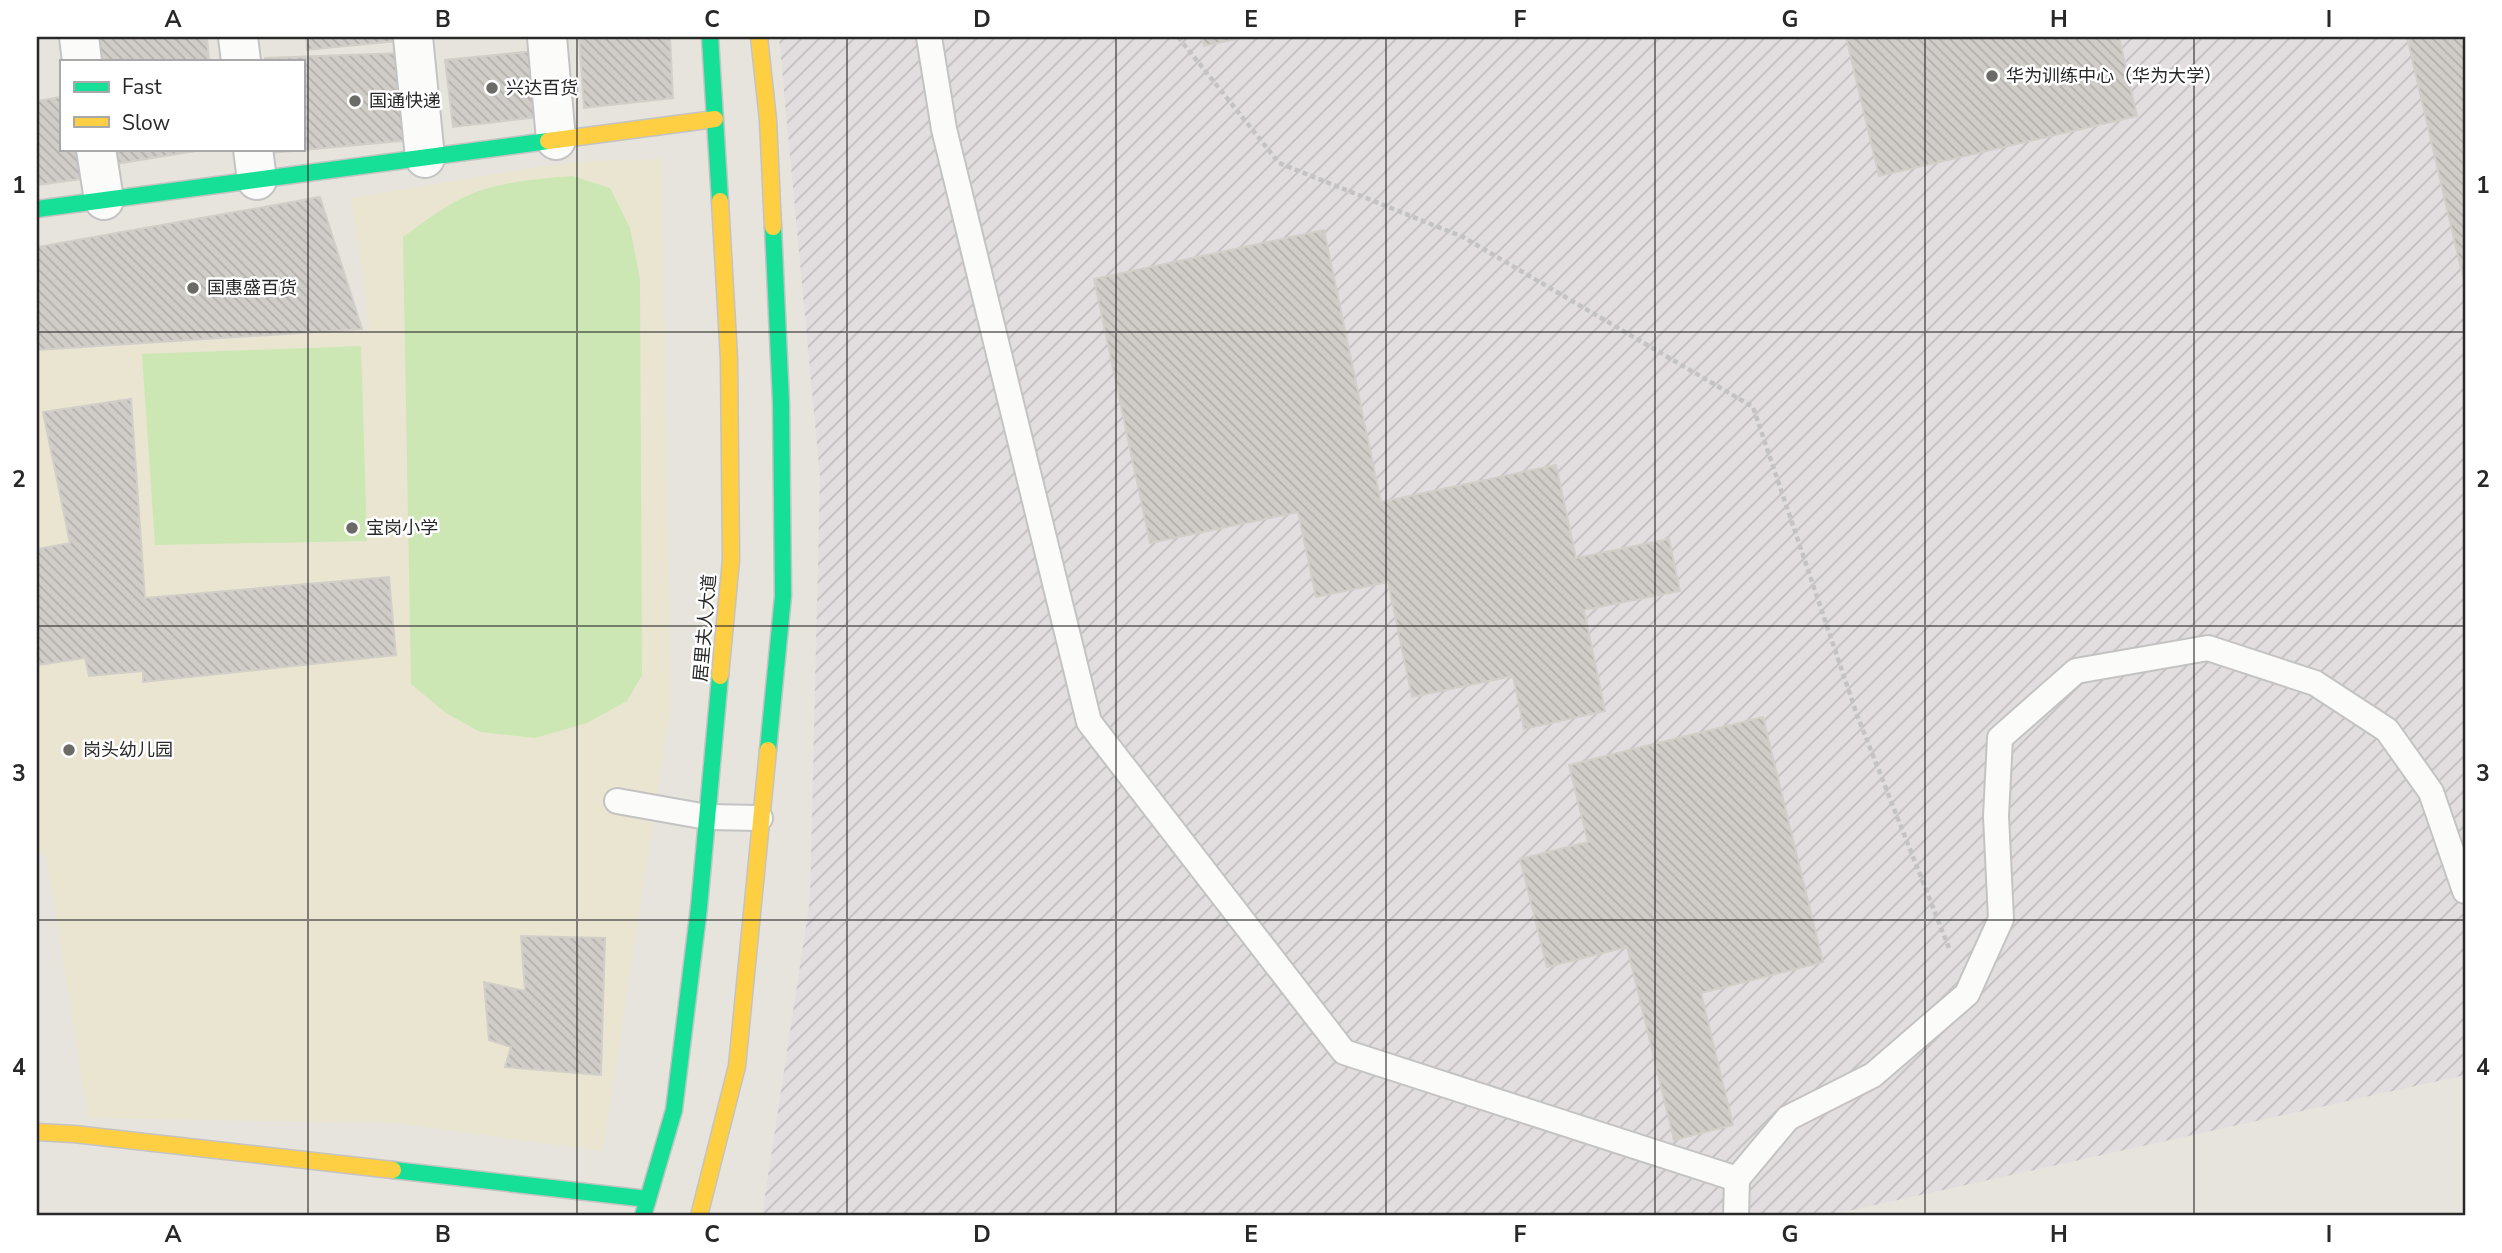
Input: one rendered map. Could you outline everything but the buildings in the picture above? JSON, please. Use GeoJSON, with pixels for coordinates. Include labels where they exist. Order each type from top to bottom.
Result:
{"type":"FeatureCollection","features":[{"type":"Feature","properties":{"kind":"street"},"geometry":{"type":"LineString","coordinates":[[79,37],[82,60]]}},
{"type":"Feature","properties":{"kind":"street"},"geometry":{"type":"LineString","coordinates":[[238,37],[241,60]]}},
{"type":"Feature","properties":{"kind":"street"},"geometry":{"type":"LineString","coordinates":[[413,37],[425,158]]}},
{"type":"Feature","properties":{"kind":"street"},"geometry":{"type":"LineString","coordinates":[[547,37],[556,141]]}},
{"type":"Feature","properties":{"kind":"street","name":"居里夫人大道"},"geometry":{"type":"LineString","coordinates":[[643,1216],[674,1110],[699,907],[731,559],[729,359],[710,37]]}},
{"type":"Feature","properties":{"kind":"street"},"geometry":{"type":"LineString","coordinates":[[699,1216],[737,1066],[783,596],[781,402],[768,120],[759,37]]}},
{"type":"Feature","properties":{"kind":"street"},"geometry":{"type":"LineString","coordinates":[[37,209],[104,200],[255,164],[425,158],[715,119]]}},
{"type":"Feature","properties":{"kind":"street"},"geometry":{"type":"LineString","coordinates":[[96,150],[104,200]]}},
{"type":"Feature","properties":{"kind":"street"},"geometry":{"type":"LineString","coordinates":[[37,1132],[648,1199]]}},
{"type":"Feature","properties":{"kind":"lane"},"geometry":{"type":"LineString","coordinates":[[929,37],[944,129],[1088,722],[1344,1052],[1737,1179]]}},
{"type":"Feature","properties":{"kind":"lane"},"geometry":{"type":"LineString","coordinates":[[1736,1216],[1737,1179],[1788,1118],[1873,1075],[1967,994],[2001,919],[1996,816],[2000,738],[2076,671],[2208,648],[2315,683],[2387,730],[2431,792],[2465,891]]}},
{"type":"Feature","properties":{"kind":"lane"},"geometry":{"type":"LineString","coordinates":[[617,801],[707,817],[760,818]]}},
{"type":"Feature","properties":{"kind":"path"},"geometry":{"type":"LineString","coordinates":[[1178,37],[1279,163],[1463,237],[1753,407],[1857,715],[1967,994]]}},
{"type":"Feature","properties":{"kind":"shaded area"},"geometry":{"type":"Polygon","coordinates":[[[779,37],[2465,37],[2465,1075],[1825,1216],[762,1216],[810,900],[820,477],[779,37]]]}},
{"type":"Feature","properties":{"kind":"shaded area","name":"宝岗小学"},"geometry":{"type":"Polygon","coordinates":[[[662,159],[671,706],[603,1151],[396,1123],[88,1118],[46,855],[37,853],[37,351],[370,330],[351,198],[538,167],[590,161],[662,159]]]}},
{"type":"Feature","properties":{"kind":"green space"},"geometry":{"type":"Polygon","coordinates":[[[573,176],[610,188],[630,228],[640,279],[642,675],[627,701],[587,723],[535,738],[480,732],[446,713],[411,684],[403,237],[441,210],[472,194],[516,182],[573,176]]]}},
{"type":"Feature","properties":{"kind":"green space"},"geometry":{"type":"Polygon","coordinates":[[[361,346],[367,541],[155,545],[142,354],[361,346]]]}},
{"type":"Feature","properties":{"kind":"traffic: fast"},"geometry":{"type":"LineString","coordinates":[[710,37],[720,201]]}},
{"type":"Feature","properties":{"kind":"traffic: fast"},"geometry":{"type":"LineString","coordinates":[[37,209],[548,141]]}},
{"type":"Feature","properties":{"kind":"traffic: fast"},"geometry":{"type":"LineString","coordinates":[[768,750],[783,596],[781,402],[773,227]]}},
{"type":"Feature","properties":{"kind":"traffic: fast"},"geometry":{"type":"LineString","coordinates":[[643,1216],[674,1110],[699,907],[720,676]]}},
{"type":"Feature","properties":{"kind":"traffic: fast"},"geometry":{"type":"LineString","coordinates":[[393,1170],[648,1199]]}},
{"type":"Feature","properties":{"kind":"traffic: slow"},"geometry":{"type":"LineString","coordinates":[[759,37],[768,120],[773,227]]}},
{"type":"Feature","properties":{"kind":"traffic: slow"},"geometry":{"type":"LineString","coordinates":[[548,141],[715,119]]}},
{"type":"Feature","properties":{"kind":"traffic: slow"},"geometry":{"type":"LineString","coordinates":[[720,201],[729,359],[731,560],[720,676]]}},
{"type":"Feature","properties":{"kind":"traffic: slow"},"geometry":{"type":"LineString","coordinates":[[699,1216],[737,1066],[768,750]]}},
{"type":"Feature","properties":{"kind":"traffic: slow"},"geometry":{"type":"LineString","coordinates":[[37,1132],[393,1170]]}},
{"type":"Feature","properties":{"kind":"place","name":"华为训练中心（华为大学）"},"geometry":{"type":"Point","coordinates":[1992,76]}},
{"type":"Feature","properties":{"kind":"place","name":"兴达百货"},"geometry":{"type":"Point","coordinates":[492,88]}},
{"type":"Feature","properties":{"kind":"place","name":"国通快递"},"geometry":{"type":"Point","coordinates":[355,101]}},
{"type":"Feature","properties":{"kind":"place","name":"国惠盛百货"},"geometry":{"type":"Point","coordinates":[193,288]}},
{"type":"Feature","properties":{"kind":"place","name":"宝岗小学"},"geometry":{"type":"Point","coordinates":[352,528]}},
{"type":"Feature","properties":{"kind":"place","name":"岗头幼儿园"},"geometry":{"type":"Point","coordinates":[69,750]}}]}
